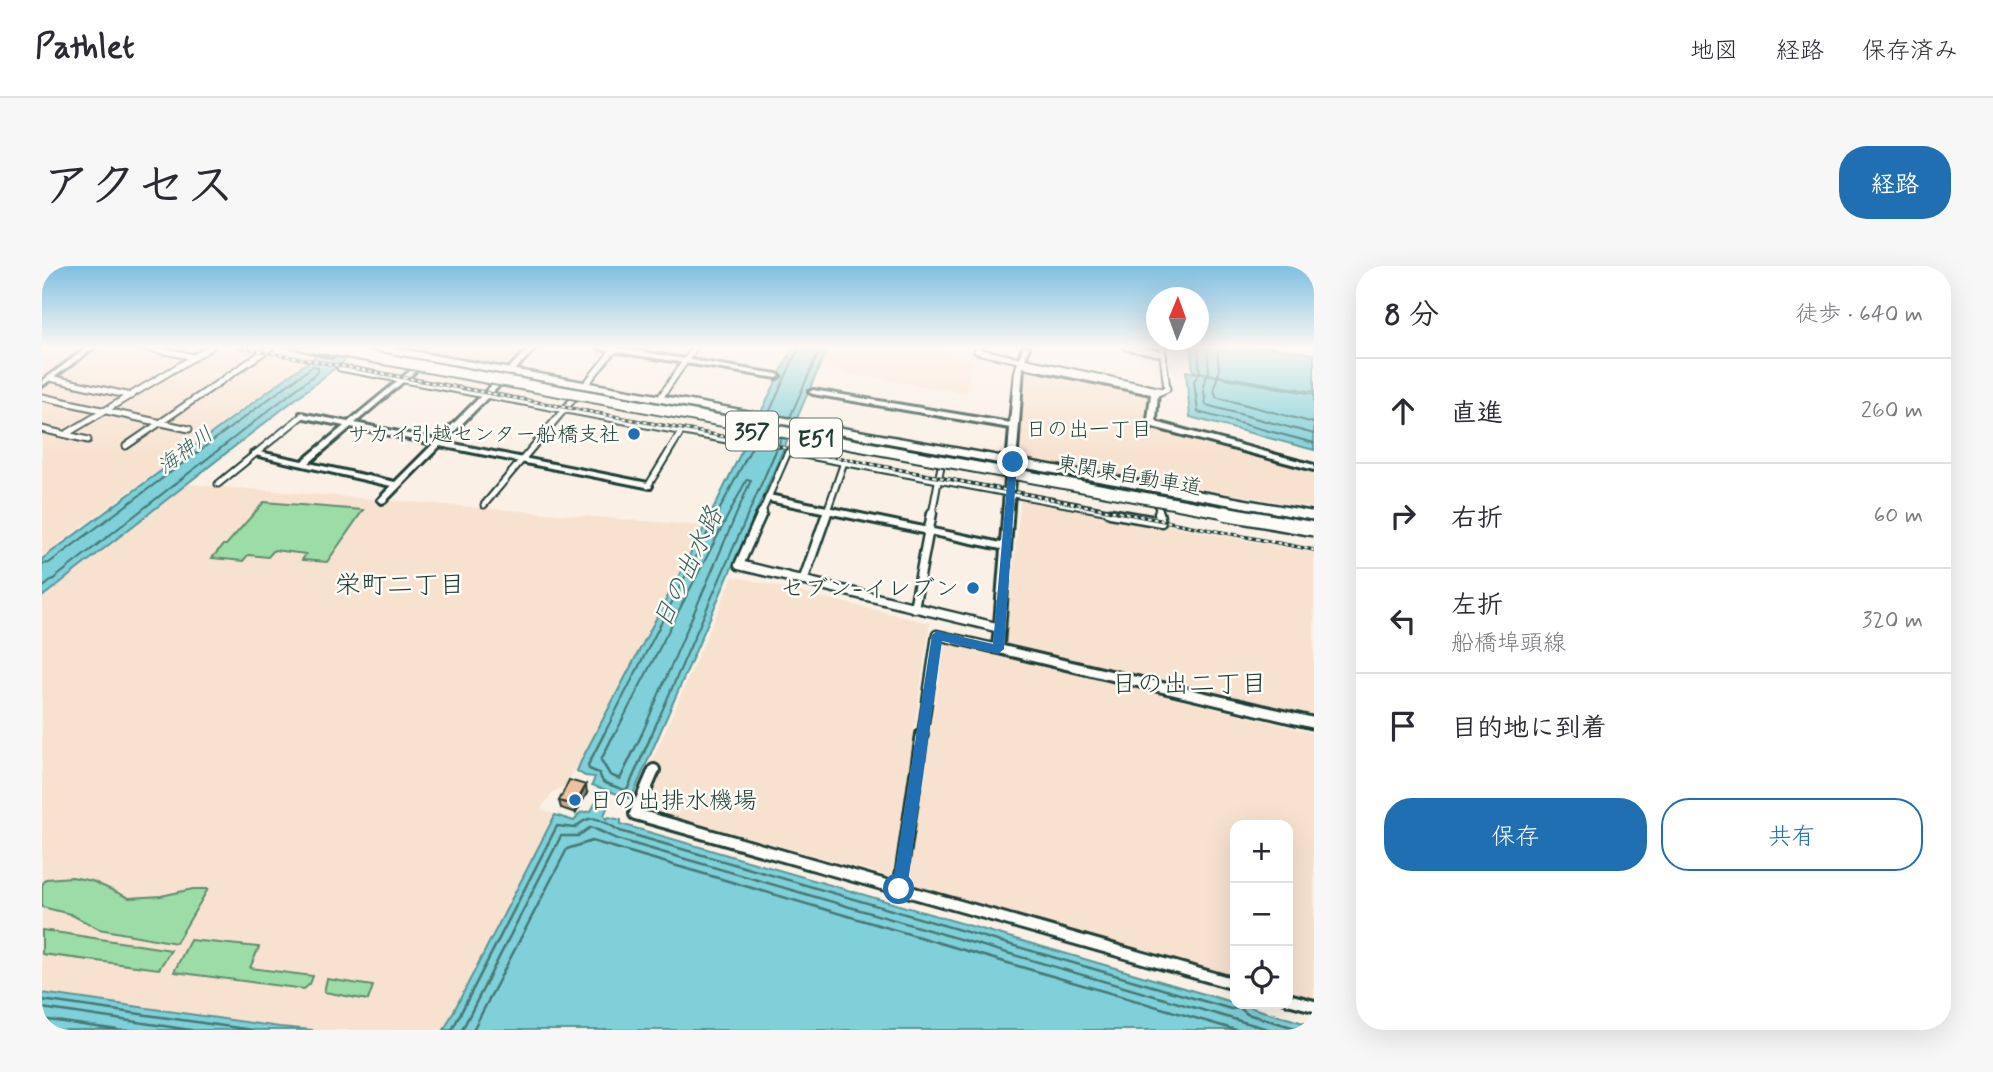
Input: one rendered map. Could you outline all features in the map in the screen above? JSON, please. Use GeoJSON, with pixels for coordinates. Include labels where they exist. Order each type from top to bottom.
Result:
{"type":"FeatureCollection","features":[{"type":"Feature","properties":{"kind":"highway","name":"357"},"geometry":{"type":"LineString","coordinates":[[490,383],[1158,506],[1314,531]]}},
{"type":"Feature","properties":{"kind":"highway","name":"東関東自動車道"},"geometry":{"type":"LineString","coordinates":[[500,383],[1314,531]]}},
{"type":"Feature","properties":{"kind":"highway"},"geometry":{"type":"LineString","coordinates":[[530,383],[536,389],[569,397]]}},
{"type":"Feature","properties":{"kind":"highway","name":"東関東自動車道"},"geometry":{"type":"LineString","coordinates":[[549,383],[1314,518]]}},
{"type":"Feature","properties":{"kind":"highway","name":"357"},"geometry":{"type":"LineString","coordinates":[[571,383],[1314,518]]}},
{"type":"Feature","properties":{"kind":"street"},"geometry":{"type":"LineString","coordinates":[[71,383],[131,396]]}},
{"type":"Feature","properties":{"kind":"street"},"geometry":{"type":"LineString","coordinates":[[66,435],[153,383]]}},
{"type":"Feature","properties":{"kind":"street"},"geometry":{"type":"LineString","coordinates":[[127,446],[219,383]]}},
{"type":"Feature","properties":{"kind":"street"},"geometry":{"type":"LineString","coordinates":[[303,464],[400,383]]}},
{"type":"Feature","properties":{"kind":"street"},"geometry":{"type":"LineString","coordinates":[[423,383],[744,443]]}},
{"type":"Feature","properties":{"kind":"street"},"geometry":{"type":"LineString","coordinates":[[663,395],[671,383]]}},
{"type":"Feature","properties":{"kind":"street"},"geometry":{"type":"LineString","coordinates":[[998,649],[1018,383]]}},
{"type":"Feature","properties":{"kind":"street"},"geometry":{"type":"LineString","coordinates":[[1115,383],[1158,392],[1167,389],[1166,383]]}},
{"type":"Feature","properties":{"kind":"street"},"geometry":{"type":"LineString","coordinates":[[382,500],[497,384]]}},
{"type":"Feature","properties":{"kind":"street"},"geometry":{"type":"LineString","coordinates":[[813,392],[1014,426]]}},
{"type":"Feature","properties":{"kind":"street"},"geometry":{"type":"LineString","coordinates":[[1158,392],[1152,420],[1156,425],[1314,468]]}},
{"type":"Feature","properties":{"kind":"street"},"geometry":{"type":"LineString","coordinates":[[42,397],[188,429]]}},
{"type":"Feature","properties":{"kind":"street"},"geometry":{"type":"LineString","coordinates":[[484,505],[564,409],[569,397]]}},
{"type":"Feature","properties":{"kind":"street"},"geometry":{"type":"LineString","coordinates":[[590,414],[600,403]]}},
{"type":"Feature","properties":{"kind":"street"},"geometry":{"type":"LineString","coordinates":[[617,419],[626,407]]}},
{"type":"Feature","properties":{"kind":"street"},"geometry":{"type":"LineString","coordinates":[[218,484],[303,415],[648,486],[681,432]]}},
{"type":"Feature","properties":{"kind":"street"},"geometry":{"type":"LineString","coordinates":[[42,429],[88,440]]}},
{"type":"Feature","properties":{"kind":"street"},"geometry":{"type":"LineString","coordinates":[[1000,628],[739,565],[788,452],[1161,522],[1158,506]]}},
{"type":"Feature","properties":{"kind":"street"},"geometry":{"type":"LineString","coordinates":[[255,453],[397,485]]}},
{"type":"Feature","properties":{"kind":"street"},"geometry":{"type":"LineString","coordinates":[[875,468],[879,454]]}},
{"type":"Feature","properties":{"kind":"street"},"geometry":{"type":"LineString","coordinates":[[803,581],[844,462]]}},
{"type":"Feature","properties":{"kind":"street"},"geometry":{"type":"LineString","coordinates":[[914,608],[942,466]]}},
{"type":"Feature","properties":{"kind":"street"},"geometry":{"type":"LineString","coordinates":[[769,498],[1005,547]]}},
{"type":"Feature","properties":{"kind":"street"},"geometry":{"type":"LineString","coordinates":[[899,889],[937,635],[1314,723]]}},
{"type":"Feature","properties":{"kind":"street"},"geometry":{"type":"LineString","coordinates":[[654,770],[635,814],[1230,983]]}},
{"type":"Feature","properties":{"kind":"street"},"geometry":{"type":"LineString","coordinates":[[1293,1000],[1314,1006]]}},
{"type":"Feature","properties":{"kind":"shaded area"},"geometry":{"type":"Polygon","coordinates":[[[42,383],[278,383],[42,556],[42,383]]]}},
{"type":"Feature","properties":{"kind":"shaded area"},"geometry":{"type":"Polygon","coordinates":[[[903,383],[969,383],[967,393],[903,383]]]}},
{"type":"Feature","properties":{"kind":"shaded area"},"geometry":{"type":"Polygon","coordinates":[[[1022,383],[1101,383],[1149,393],[1146,420],[1155,427],[1314,471],[1314,508],[1029,459],[1018,451],[1022,383]]]}},
{"type":"Feature","properties":{"kind":"shaded area"},"geometry":{"type":"Polygon","coordinates":[[[188,484],[705,526],[584,759],[577,771],[573,771],[568,784],[552,793],[541,809],[555,815],[444,1030],[313,1030],[42,993],[42,597],[188,484]]]}},
{"type":"Feature","properties":{"kind":"shaded area"},"geometry":{"type":"Polygon","coordinates":[[[1021,497],[1314,553],[1314,716],[1005,646],[1021,497]]]}},
{"type":"Feature","properties":{"kind":"shaded area"},"geometry":{"type":"Polygon","coordinates":[[[733,576],[930,623],[892,877],[645,809],[662,767],[651,763],[733,576]]]}},
{"type":"Feature","properties":{"kind":"shaded area"},"geometry":{"type":"Polygon","coordinates":[[[945,642],[1314,733],[1314,999],[1293,993],[1293,820],[1230,820],[1230,976],[905,885],[945,642]]]}},
{"type":"Feature","properties":{"kind":"green space"},"geometry":{"type":"Polygon","coordinates":[[[264,502],[363,510],[327,562],[302,560],[306,554],[274,550],[268,557],[248,555],[243,561],[212,558],[264,502]]]}},
{"type":"Feature","properties":{"kind":"green space"},"geometry":{"type":"Polygon","coordinates":[[[72,877],[92,881],[129,898],[208,889],[176,943],[99,929],[70,914],[42,907],[42,885],[46,879],[72,877]]]}},
{"type":"Feature","properties":{"kind":"green space"},"geometry":{"type":"Polygon","coordinates":[[[42,930],[171,950],[159,969],[42,954],[42,930]]]}},
{"type":"Feature","properties":{"kind":"green space"},"geometry":{"type":"Polygon","coordinates":[[[190,940],[259,947],[250,968],[313,976],[304,989],[174,972],[190,940]]]}},
{"type":"Feature","properties":{"kind":"green space"},"geometry":{"type":"Polygon","coordinates":[[[327,979],[373,986],[368,1000],[324,992],[327,979]]]}},
{"type":"Feature","properties":{"kind":"water"},"geometry":{"type":"Polygon","coordinates":[[[280,383],[316,383],[42,597],[42,559],[280,383]]]}},
{"type":"Feature","properties":{"kind":"water"},"geometry":{"type":"Polygon","coordinates":[[[775,383],[812,383],[631,799],[592,785],[595,777],[585,776],[577,771],[705,526],[775,383]]]}},
{"type":"Feature","properties":{"kind":"water"},"geometry":{"type":"Polygon","coordinates":[[[1187,383],[1251,383],[1314,394],[1314,450],[1190,417],[1187,383]]]}},
{"type":"Feature","properties":{"kind":"water"},"geometry":{"type":"Polygon","coordinates":[[[1260,383],[1314,383],[1314,392],[1260,383]]]}},
{"type":"Feature","properties":{"kind":"water"},"geometry":{"type":"Polygon","coordinates":[[[596,802],[608,806],[604,815],[606,819],[609,817],[621,820],[621,824],[1230,1002],[1230,1009],[1256,1009],[1314,1026],[1314,1030],[444,1030],[555,815],[574,821],[580,813],[591,811],[596,802]]]}},
{"type":"Feature","properties":{"kind":"water"},"geometry":{"type":"Polygon","coordinates":[[[42,993],[280,1027],[313,1030],[42,1030],[42,993]]]}},
{"type":"Feature","properties":{"kind":"building"},"geometry":{"type":"Polygon","coordinates":[[[569,780],[586,785],[575,805],[559,801],[569,780]]]}},
{"type":"Feature","properties":{"kind":"waterway","name":"日の出水路"},"geometry":{"type":"LineString","coordinates":[[597,802],[603,789]]}},
{"type":"Feature","properties":{"kind":"railway"},"geometry":{"type":"LineString","coordinates":[[431,383],[1314,550]]}},
{"type":"Feature","properties":{"kind":"place","name":"サカイ引越センター船橋支社"},"geometry":{"type":"Point","coordinates":[634,434]}},
{"type":"Feature","properties":{"kind":"place","name":"セブン-イレブン"},"geometry":{"type":"Point","coordinates":[973,588]}},
{"type":"Feature","properties":{"kind":"place","name":"日の出排水機場"},"geometry":{"type":"Point","coordinates":[575,800]}},
{"type":"Feature","properties":{"kind":"district","name":"日の出一丁目"},"geometry":{"type":"Point","coordinates":[1089,429]}},
{"type":"Feature","properties":{"kind":"district","name":"栄町二丁目"},"geometry":{"type":"Point","coordinates":[400,584]}},
{"type":"Feature","properties":{"kind":"district","name":"日の出二丁目"},"geometry":{"type":"Point","coordinates":[1189,683]}},
{"type":"Feature","properties":{"kind":"route"},"geometry":{"type":"LineString","coordinates":[[899,889],[937,635],[998,649],[1013,462]]}},
{"type":"Feature","properties":{"kind":"water label","name":"海神川"},"geometry":{"type":"Point","coordinates":[185,450]}}]}
